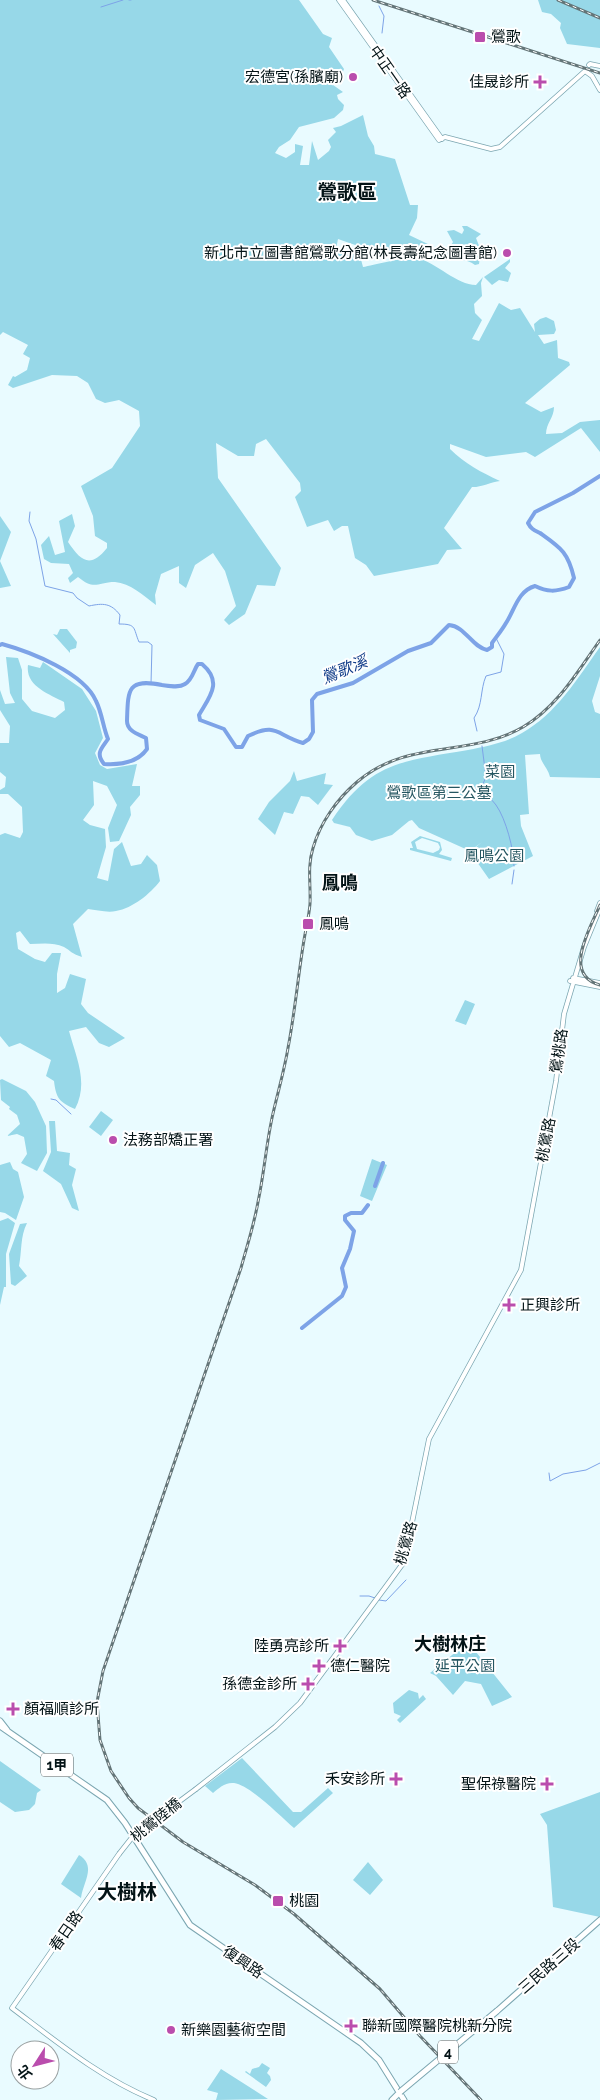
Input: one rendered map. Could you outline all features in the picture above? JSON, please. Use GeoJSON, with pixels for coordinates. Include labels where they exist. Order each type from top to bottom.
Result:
{"type":"FeatureCollection","features":[{"type":"Feature","properties":{"kind":"main road","name":"中正一路"},"geometry":{"type":"LineString","coordinates":[[341,0],[440,139],[445,137],[490,149],[500,148],[585,71],[592,76],[600,90]]}},
{"type":"Feature","properties":{"kind":"main road"},"geometry":{"type":"LineString","coordinates":[[589,65],[600,66]]}},
{"type":"Feature","properties":{"kind":"main road","name":"鶯桃路"},"geometry":{"type":"LineString","coordinates":[[556,1081],[561,1013],[582,946],[600,903]]}},
{"type":"Feature","properties":{"kind":"main road","name":"鶯桃路"},"geometry":{"type":"LineString","coordinates":[[572,979],[600,908]]}},
{"type":"Feature","properties":{"kind":"main road"},"geometry":{"type":"LineString","coordinates":[[572,979],[600,983]]}},
{"type":"Feature","properties":{"kind":"main road"},"geometry":{"type":"LineString","coordinates":[[572,979],[600,986]]}},
{"type":"Feature","properties":{"kind":"main road","name":"桃鶯路"},"geometry":{"type":"LineString","coordinates":[[196,1789],[276,1727],[300,1703],[404,1562],[429,1439],[522,1270],[556,1081]]}},
{"type":"Feature","properties":{"kind":"main road","name":"1甲"},"geometry":{"type":"LineString","coordinates":[[0,1721],[8,1730]]}},
{"type":"Feature","properties":{"kind":"main road","name":"1甲"},"geometry":{"type":"LineString","coordinates":[[0,1726],[8,1730]]}},
{"type":"Feature","properties":{"kind":"main road","name":"復興路"},"geometry":{"type":"LineString","coordinates":[[8,1730],[107,1800],[190,1925],[361,2043],[379,2060],[404,2100]]}},
{"type":"Feature","properties":{"kind":"main road","name":"桃鶯陸橋"},"geometry":{"type":"LineString","coordinates":[[119,1854],[134,1835],[196,1789]]}},
{"type":"Feature","properties":{"kind":"main road","name":"春日路"},"geometry":{"type":"LineString","coordinates":[[119,1854],[12,2008],[124,2087],[154,2100]]}},
{"type":"Feature","properties":{"kind":"main road","name":"三民路三段"},"geometry":{"type":"LineString","coordinates":[[400,2092],[497,2011],[600,1920]]}},
{"type":"Feature","properties":{"kind":"main road","name":"4"},"geometry":{"type":"LineString","coordinates":[[392,2100],[400,2092]]}},
{"type":"Feature","properties":{"kind":"green space"},"geometry":{"type":"Polygon","coordinates":[[[0,0],[299,0],[323,34],[332,38],[329,47],[344,69],[340,79],[333,78],[333,85],[343,92],[337,95],[344,105],[343,110],[334,118],[299,127],[290,140],[279,147],[275,153],[286,158],[295,152],[295,144],[303,146],[300,165],[309,165],[312,141],[318,160],[331,147],[328,140],[336,132],[333,128],[363,115],[375,154],[395,159],[410,205],[418,205],[417,218],[409,235],[430,245],[414,249],[409,246],[384,255],[338,239],[336,249],[344,253],[359,252],[363,267],[399,259],[417,258],[469,284],[476,285],[483,277],[481,283],[482,296],[474,304],[475,313],[482,320],[472,339],[479,341],[499,303],[511,310],[520,308],[535,332],[534,324],[540,319],[546,317],[554,321],[556,330],[554,334],[538,335],[544,344],[557,340],[558,358],[569,362],[570,365],[525,403],[541,412],[554,407],[546,434],[562,433],[580,422],[600,420],[600,452],[581,428],[535,457],[526,452],[486,457],[450,444],[450,449],[461,459],[500,481],[472,487],[444,528],[462,549],[447,550],[438,564],[374,576],[366,565],[355,558],[348,526],[342,526],[334,531],[328,520],[307,527],[295,497],[301,491],[300,483],[266,439],[256,444],[254,456],[238,456],[216,443],[218,478],[281,568],[275,586],[257,585],[245,614],[229,625],[224,620],[236,606],[225,571],[213,553],[195,565],[186,588],[179,583],[179,566],[161,574],[155,595],[156,605],[137,590],[121,583],[109,582],[92,585],[78,577],[70,583],[68,578],[73,573],[69,564],[51,563],[44,559],[41,545],[49,536],[55,555],[65,552],[59,521],[72,514],[75,526],[68,542],[77,554],[86,560],[96,559],[107,548],[107,543],[95,536],[93,516],[81,486],[112,468],[140,426],[139,411],[119,400],[105,403],[96,399],[88,383],[77,376],[52,375],[13,388],[8,385],[13,376],[15,377],[27,370],[30,358],[23,354],[28,345],[3,332],[0,335],[0,0]]]}},
{"type":"Feature","properties":{"kind":"green space"},"geometry":{"type":"Polygon","coordinates":[[[538,0],[600,0],[600,48],[567,44],[560,28],[561,23],[551,14],[542,12],[538,0]]]}},
{"type":"Feature","properties":{"kind":"green space"},"geometry":{"type":"Polygon","coordinates":[[[462,226],[467,226],[481,234],[476,238],[481,251],[479,264],[475,265],[441,253],[448,250],[453,242],[447,231],[454,230],[462,234],[464,230],[462,226]]]}},
{"type":"Feature","properties":{"kind":"green space"},"geometry":{"type":"Polygon","coordinates":[[[510,259],[505,268],[511,273],[508,282],[499,280],[492,285],[484,277],[510,259]]]}},
{"type":"Feature","properties":{"kind":"green space"},"geometry":{"type":"Polygon","coordinates":[[[0,516],[11,532],[0,561],[0,516]]]}},
{"type":"Feature","properties":{"kind":"green space"},"geometry":{"type":"Polygon","coordinates":[[[0,561],[11,586],[0,588],[0,561]]]}},
{"type":"Feature","properties":{"kind":"green space"},"geometry":{"type":"Polygon","coordinates":[[[60,629],[67,629],[77,642],[76,648],[70,650],[70,653],[53,634],[57,635],[60,629]]]}},
{"type":"Feature","properties":{"kind":"green space"},"geometry":{"type":"Polygon","coordinates":[[[600,647],[600,676],[592,701],[595,712],[600,714],[600,778],[550,777],[540,754],[525,755],[529,814],[520,815],[521,826],[533,856],[489,879],[470,852],[482,842],[470,851],[419,828],[412,820],[392,835],[372,841],[356,835],[350,827],[334,823],[332,820],[346,801],[361,786],[375,775],[391,767],[425,757],[496,744],[522,733],[556,706],[600,647]]]}},
{"type":"Feature","properties":{"kind":"green space"},"geometry":{"type":"Polygon","coordinates":[[[6,657],[18,658],[22,670],[22,699],[32,711],[55,718],[65,710],[64,702],[39,688],[30,679],[28,665],[40,668],[43,662],[82,689],[96,711],[103,738],[95,753],[100,765],[107,769],[137,764],[132,786],[140,786],[140,795],[130,807],[131,815],[119,841],[110,842],[108,828],[117,805],[107,786],[93,781],[94,805],[83,820],[90,825],[105,829],[106,847],[97,878],[108,881],[114,849],[122,842],[131,866],[141,864],[147,855],[157,865],[160,881],[141,900],[129,907],[109,912],[88,909],[73,924],[82,957],[56,944],[30,944],[20,931],[16,933],[18,949],[35,959],[45,962],[52,953],[61,953],[57,974],[57,993],[65,988],[70,974],[86,979],[81,1004],[88,1013],[125,1038],[109,1047],[99,1043],[86,1027],[69,1031],[78,1060],[81,1080],[81,1090],[75,1109],[59,1099],[54,1081],[46,1076],[51,1060],[20,1043],[9,1047],[0,1036],[0,835],[5,833],[20,838],[23,832],[22,807],[8,794],[0,794],[0,790],[5,787],[6,777],[0,772],[0,743],[9,743],[10,726],[0,710],[0,690],[5,704],[15,703],[10,693],[6,657]]]}},
{"type":"Feature","properties":{"kind":"green space"},"geometry":{"type":"Polygon","coordinates":[[[294,771],[297,781],[326,773],[324,784],[333,785],[318,805],[309,797],[301,796],[293,814],[284,812],[275,835],[258,819],[269,802],[290,781],[294,771]]]}},
{"type":"Feature","properties":{"kind":"green space"},"geometry":{"type":"Polygon","coordinates":[[[420,836],[440,842],[442,850],[439,854],[452,858],[451,861],[410,850],[410,848],[413,848],[411,842],[420,836]],[[422,838],[415,842],[417,849],[433,853],[439,850],[438,843],[422,838]]]}},
{"type":"Feature","properties":{"kind":"green space"},"geometry":{"type":"Polygon","coordinates":[[[465,1000],[475,1004],[466,1025],[455,1021],[465,1000]]]}},
{"type":"Feature","properties":{"kind":"green space"},"geometry":{"type":"Polygon","coordinates":[[[2,1079],[26,1091],[35,1102],[46,1126],[47,1153],[37,1171],[21,1163],[27,1154],[24,1137],[17,1134],[7,1136],[20,1124],[17,1115],[1,1100],[0,1080],[2,1079]]]}},
{"type":"Feature","properties":{"kind":"green space"},"geometry":{"type":"Polygon","coordinates":[[[101,1111],[113,1120],[101,1136],[89,1127],[101,1111]]]}},
{"type":"Feature","properties":{"kind":"green space"},"geometry":{"type":"Polygon","coordinates":[[[49,1121],[55,1121],[57,1151],[70,1153],[69,1165],[76,1169],[72,1185],[79,1211],[72,1208],[61,1184],[43,1171],[51,1152],[49,1121]]]}},
{"type":"Feature","properties":{"kind":"green space"},"geometry":{"type":"Polygon","coordinates":[[[372,1159],[387,1165],[372,1201],[360,1196],[372,1159]]]}},
{"type":"Feature","properties":{"kind":"green space"},"geometry":{"type":"Polygon","coordinates":[[[10,1162],[13,1169],[18,1172],[24,1197],[16,1220],[0,1212],[0,1165],[10,1162]]]}},
{"type":"Feature","properties":{"kind":"green space"},"geometry":{"type":"Polygon","coordinates":[[[8,1218],[15,1223],[6,1254],[6,1287],[4,1287],[0,1305],[0,1221],[8,1218]]]}},
{"type":"Feature","properties":{"kind":"green space"},"geometry":{"type":"Polygon","coordinates":[[[27,1223],[22,1239],[19,1266],[27,1276],[15,1286],[11,1284],[9,1254],[20,1224],[27,1223]]]}},
{"type":"Feature","properties":{"kind":"green space","name":"延平公園"},"geometry":{"type":"Polygon","coordinates":[[[468,1642],[512,1697],[492,1706],[481,1684],[465,1681],[453,1695],[436,1676],[430,1673],[468,1642]]]}},
{"type":"Feature","properties":{"kind":"green space"},"geometry":{"type":"Polygon","coordinates":[[[409,1690],[418,1693],[419,1699],[423,1695],[426,1699],[400,1723],[397,1720],[401,1716],[394,1713],[393,1703],[409,1690]]]}},
{"type":"Feature","properties":{"kind":"green space"},"geometry":{"type":"Polygon","coordinates":[[[242,1758],[293,1812],[301,1812],[328,1788],[333,1793],[294,1828],[256,1795],[241,1785],[228,1783],[213,1793],[205,1786],[242,1758]]]}},
{"type":"Feature","properties":{"kind":"green space"},"geometry":{"type":"Polygon","coordinates":[[[0,1761],[41,1790],[37,1793],[35,1804],[29,1810],[15,1812],[0,1802],[0,1761]]]}},
{"type":"Feature","properties":{"kind":"green space"},"geometry":{"type":"Polygon","coordinates":[[[600,1792],[600,1917],[553,1907],[547,1825],[540,1814],[600,1792]]]}},
{"type":"Feature","properties":{"kind":"green space"},"geometry":{"type":"Polygon","coordinates":[[[79,1855],[84,1859],[88,1869],[81,1898],[61,1884],[79,1855]]]}},
{"type":"Feature","properties":{"kind":"green space"},"geometry":{"type":"Polygon","coordinates":[[[368,1862],[383,1880],[370,1895],[353,1880],[368,1862]]]}},
{"type":"Feature","properties":{"kind":"green space"},"geometry":{"type":"Polygon","coordinates":[[[262,2063],[270,2068],[267,2073],[271,2080],[266,2087],[245,2072],[250,2074],[252,2069],[259,2067],[262,2063]]]}},
{"type":"Feature","properties":{"kind":"green space"},"geometry":{"type":"Polygon","coordinates":[[[221,2069],[268,2099],[216,2100],[218,2093],[207,2090],[221,2069]]]}},
{"type":"Feature","properties":{"kind":"waterway"},"geometry":{"type":"LineString","coordinates":[[101,7],[123,0]]}},
{"type":"Feature","properties":{"kind":"waterway"},"geometry":{"type":"LineString","coordinates":[[379,6],[384,16],[382,33]]}},
{"type":"Feature","properties":{"kind":"waterway","name":"鶯歌溪"},"geometry":{"type":"LineString","coordinates":[[0,645],[27,652],[55,665],[80,681],[90,691],[98,706],[108,739],[100,754],[104,764],[116,764],[134,760],[147,749],[146,738],[134,732],[127,724],[128,701],[132,689],[142,683],[183,685],[190,680],[198,664],[202,664],[208,671],[213,683],[213,689],[199,715],[200,720],[224,729],[236,747],[242,747],[248,736],[265,730],[276,731],[303,743],[309,739],[313,732],[312,700],[317,694],[353,683],[408,651],[431,643],[449,625],[460,629],[477,645],[487,650],[492,647],[492,643],[521,596],[529,588],[535,586],[552,591],[569,587],[574,578],[563,551],[530,527],[528,523],[535,512],[573,493],[600,476]]}},
{"type":"Feature","properties":{"kind":"waterway"},"geometry":{"type":"LineString","coordinates":[[30,512],[29,521],[36,539],[45,586],[73,593],[89,606],[106,605],[117,611],[120,615],[119,624],[132,626],[139,642],[148,642],[152,645],[151,684]]}},
{"type":"Feature","properties":{"kind":"waterway"},"geometry":{"type":"LineString","coordinates":[[477,731],[474,718],[479,708],[486,676],[501,672],[504,654],[496,638]]}},
{"type":"Feature","properties":{"kind":"waterway"},"geometry":{"type":"LineString","coordinates":[[482,746],[486,777],[482,786],[503,818],[511,843],[514,866]]}},
{"type":"Feature","properties":{"kind":"waterway"},"geometry":{"type":"LineString","coordinates":[[512,884],[514,870]]}},
{"type":"Feature","properties":{"kind":"waterway"},"geometry":{"type":"LineString","coordinates":[[51,1099],[56,1100],[71,1114]]}},
{"type":"Feature","properties":{"kind":"waterway"},"geometry":{"type":"LineString","coordinates":[[375,1186],[383,1163]]}},
{"type":"Feature","properties":{"kind":"waterway"},"geometry":{"type":"LineString","coordinates":[[302,1328],[342,1296],[346,1287],[342,1268],[350,1249],[354,1231],[345,1220],[345,1216],[351,1213],[362,1213],[368,1205]]}},
{"type":"Feature","properties":{"kind":"waterway"},"geometry":{"type":"LineString","coordinates":[[549,1473],[550,1481],[563,1474],[586,1470],[600,1463]]}},
{"type":"Feature","properties":{"kind":"waterway"},"geometry":{"type":"LineString","coordinates":[[379,1600],[386,1601],[406,1580]]}},
{"type":"Feature","properties":{"kind":"waterway"},"geometry":{"type":"LineString","coordinates":[[360,1596],[375,1598]]}},
{"type":"Feature","properties":{"kind":"railway"},"geometry":{"type":"LineString","coordinates":[[373,0],[600,73]]}},
{"type":"Feature","properties":{"kind":"railway"},"geometry":{"type":"LineString","coordinates":[[558,0],[600,18]]}},
{"type":"Feature","properties":{"kind":"railway"},"geometry":{"type":"LineString","coordinates":[[481,2100],[420,2036],[380,1989],[294,1914],[255,1885],[183,1842],[138,1808],[111,1771],[100,1740],[97,1702],[103,1671],[241,1268],[252,1227],[260,1192],[270,1128],[285,1066],[310,908],[310,862],[320,830],[330,812],[343,796],[357,782],[377,768],[397,759],[418,753],[482,742],[503,736],[535,719],[557,699],[600,640]]}},
{"type":"Feature","properties":{"kind":"railway"},"geometry":{"type":"LineString","coordinates":[[600,905],[590,926],[582,950],[581,961],[583,972],[589,980],[600,985]]}},
{"type":"Feature","properties":{"kind":"place","name":"鶯歌"},"geometry":{"type":"Point","coordinates":[480,37]}},
{"type":"Feature","properties":{"kind":"place","name":"宏德宮(孫臏廟)"},"geometry":{"type":"Point","coordinates":[353,77]}},
{"type":"Feature","properties":{"kind":"place","name":"佳晟診所"},"geometry":{"type":"Point","coordinates":[540,82]}},
{"type":"Feature","properties":{"kind":"place","name":"新北市立圖書館鶯歌分館(林長壽紀念圖書館)"},"geometry":{"type":"Point","coordinates":[507,253]}},
{"type":"Feature","properties":{"kind":"place","name":"鳳鳴"},"geometry":{"type":"Point","coordinates":[308,924]}},
{"type":"Feature","properties":{"kind":"place","name":"法務部矯正署"},"geometry":{"type":"Point","coordinates":[113,1140]}},
{"type":"Feature","properties":{"kind":"place","name":"正興診所"},"geometry":{"type":"Point","coordinates":[509,1305]}},
{"type":"Feature","properties":{"kind":"place","name":"陸勇亮診所"},"geometry":{"type":"Point","coordinates":[340,1646]}},
{"type":"Feature","properties":{"kind":"place","name":"德仁醫院"},"geometry":{"type":"Point","coordinates":[319,1666]}},
{"type":"Feature","properties":{"kind":"place","name":"孫德金診所"},"geometry":{"type":"Point","coordinates":[308,1684]}},
{"type":"Feature","properties":{"kind":"place","name":"顏福順診所"},"geometry":{"type":"Point","coordinates":[13,1709]}},
{"type":"Feature","properties":{"kind":"place","name":"禾安診所"},"geometry":{"type":"Point","coordinates":[396,1779]}},
{"type":"Feature","properties":{"kind":"place","name":"聖保祿醫院"},"geometry":{"type":"Point","coordinates":[547,1784]}},
{"type":"Feature","properties":{"kind":"place","name":"桃園"},"geometry":{"type":"Point","coordinates":[278,1901]}},
{"type":"Feature","properties":{"kind":"place","name":"聯新國際醫院桃新分院"},"geometry":{"type":"Point","coordinates":[351,2026]}},
{"type":"Feature","properties":{"kind":"place","name":"新樂園藝術空間"},"geometry":{"type":"Point","coordinates":[171,2030]}},
{"type":"Feature","properties":{"kind":"district","name":"鶯歌區"},"geometry":{"type":"Point","coordinates":[347,192]}},
{"type":"Feature","properties":{"kind":"district","name":"鳳鳴"},"geometry":{"type":"Point","coordinates":[340,883]}},
{"type":"Feature","properties":{"kind":"district","name":"大樹林庄"},"geometry":{"type":"Point","coordinates":[450,1644]}},
{"type":"Feature","properties":{"kind":"district","name":"大樹林"},"geometry":{"type":"Point","coordinates":[127,1892]}},
{"type":"Feature","properties":{"kind":"park label","name":"菜園"},"geometry":{"type":"Point","coordinates":[500,772]}},
{"type":"Feature","properties":{"kind":"park label","name":"鶯歌區第三公墓"},"geometry":{"type":"Point","coordinates":[439,793]}},
{"type":"Feature","properties":{"kind":"park label","name":"鳳鳴公園"},"geometry":{"type":"Point","coordinates":[494,856]}}]}
